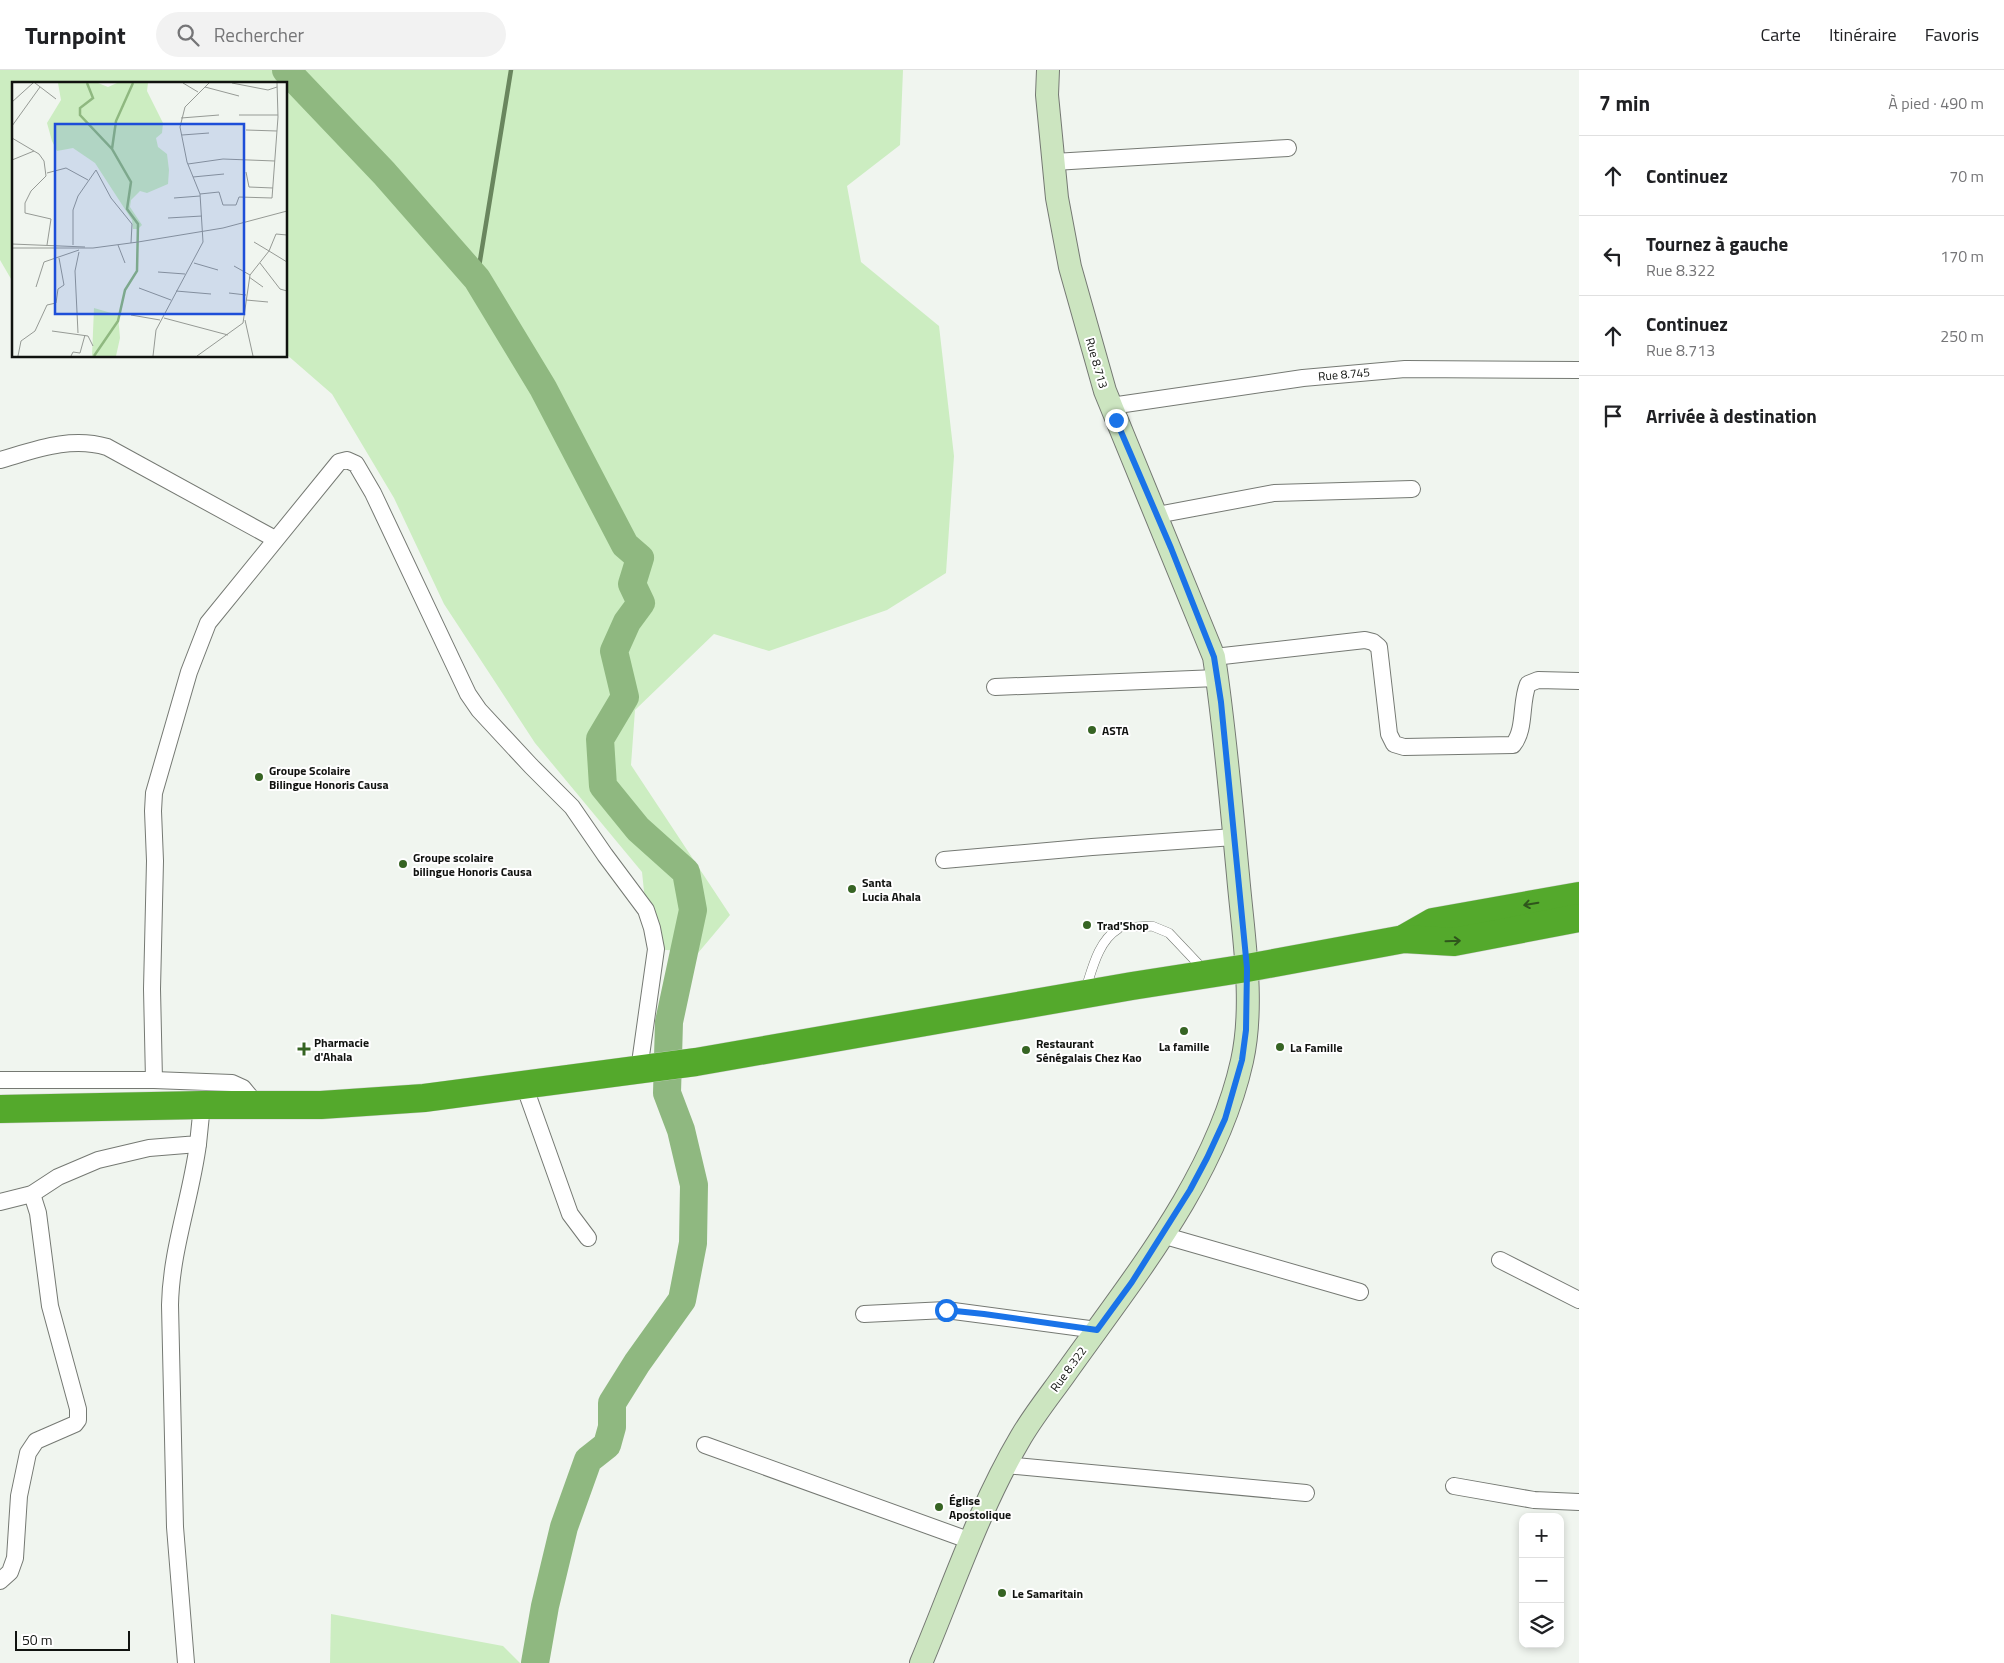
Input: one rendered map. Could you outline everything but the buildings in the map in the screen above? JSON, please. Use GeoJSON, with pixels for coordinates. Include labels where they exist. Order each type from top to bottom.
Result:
{"type":"FeatureCollection","features":[{"type":"Feature","properties":{"kind":"highway"},"geometry":{"type":"LineString","coordinates":[[1404,939],[1433,922],[1579,896]]}},
{"type":"Feature","properties":{"kind":"highway"},"geometry":{"type":"LineString","coordinates":[[0,1109],[321,1105],[424,1098],[639,1070],[793,1046],[1404,939],[1454,942],[1579,918]]}},
{"type":"Feature","properties":{"kind":"main road","name":"Rue 8.713"},"geometry":{"type":"LineString","coordinates":[[1048,70],[1047,95],[1057,198],[1070,267],[1111,406],[1157,515],[1216,667],[1247,968]]}},
{"type":"Feature","properties":{"kind":"main road","name":"Rue 8.322"},"geometry":{"type":"LineString","coordinates":[[921,1663],[970,1541],[1005,1465],[1022,1435],[1132,1282],[1162,1235],[1190,1190],[1225,1119],[1242,1060],[1246,1030],[1247,968]]}},
{"type":"Feature","properties":{"kind":"street"},"geometry":{"type":"LineString","coordinates":[[1054,162],[1288,148]]}},
{"type":"Feature","properties":{"kind":"street","name":"Rue 8.745"},"geometry":{"type":"LineString","coordinates":[[1111,406],[1303,378],[1405,369],[1579,370]]}},
{"type":"Feature","properties":{"kind":"street"},"geometry":{"type":"LineString","coordinates":[[0,460],[54,445],[76,442],[93,443],[107,447],[274,539]]}},
{"type":"Feature","properties":{"kind":"street"},"geometry":{"type":"LineString","coordinates":[[154,1080],[152,989],[155,861],[154,793],[189,672],[208,622],[274,539],[339,462],[347,460],[356,464],[377,501],[468,694],[479,710],[572,807],[646,910],[656,949],[639,1070]]}},
{"type":"Feature","properties":{"kind":"street"},"geometry":{"type":"LineString","coordinates":[[1157,515],[1274,493],[1412,489]]}},
{"type":"Feature","properties":{"kind":"street"},"geometry":{"type":"LineString","coordinates":[[995,687],[1216,667],[1365,640],[1373,642],[1379,647],[1389,734],[1394,744],[1404,748],[1505,747],[1513,745],[1518,739],[1524,693],[1528,684],[1538,680],[1579,680]]}},
{"type":"Feature","properties":{"kind":"street"},"geometry":{"type":"LineString","coordinates":[[944,860],[1234,837]]}},
{"type":"Feature","properties":{"kind":"street"},"geometry":{"type":"LineString","coordinates":[[0,1080],[154,1080],[232,1084],[243,1088],[257,1105]]}},
{"type":"Feature","properties":{"kind":"street"},"geometry":{"type":"LineString","coordinates":[[524,1085],[570,1214],[588,1238]]}},
{"type":"Feature","properties":{"kind":"street"},"geometry":{"type":"LineString","coordinates":[[186,1663],[175,1527],[170,1305],[171,1276],[192,1182],[202,1105]]}},
{"type":"Feature","properties":{"kind":"street"},"geometry":{"type":"LineString","coordinates":[[0,1202],[32,1194],[58,1177],[98,1160],[149,1148],[198,1144]]}},
{"type":"Feature","properties":{"kind":"street"},"geometry":{"type":"LineString","coordinates":[[0,1581],[10,1572],[15,1558],[19,1496],[28,1453],[36,1441],[75,1424],[78,1420],[78,1409],[50,1306],[38,1213],[32,1194]]}},
{"type":"Feature","properties":{"kind":"street"},"geometry":{"type":"LineString","coordinates":[[1162,1235],[1360,1292]]}},
{"type":"Feature","properties":{"kind":"street"},"geometry":{"type":"LineString","coordinates":[[1500,1260],[1579,1300]]}},
{"type":"Feature","properties":{"kind":"street"},"geometry":{"type":"LineString","coordinates":[[864,1314],[946,1310],[1097,1330]]}},
{"type":"Feature","properties":{"kind":"street"},"geometry":{"type":"LineString","coordinates":[[704,1445],[970,1541]]}},
{"type":"Feature","properties":{"kind":"street"},"geometry":{"type":"LineString","coordinates":[[1005,1465],[1306,1493]]}},
{"type":"Feature","properties":{"kind":"street"},"geometry":{"type":"LineString","coordinates":[[1454,1486],[1534,1500],[1579,1502]]}},
{"type":"Feature","properties":{"kind":"lane"},"geometry":{"type":"LineString","coordinates":[[1136,927],[1152,926],[1169,933],[1207,974]]}},
{"type":"Feature","properties":{"kind":"lane"},"geometry":{"type":"LineString","coordinates":[[1084,994],[1096,958],[1112,933],[1118,929]]}},
{"type":"Feature","properties":{"kind":"green space"},"geometry":{"type":"Polygon","coordinates":[[[0,70],[903,70],[900,145],[847,186],[861,262],[939,326],[954,456],[946,573],[887,610],[769,651],[714,634],[635,710],[631,765],[730,915],[698,953],[656,949],[646,910],[642,872],[535,743],[444,604],[394,498],[332,394],[288,356],[288,82],[12,82],[12,281],[0,260],[0,70]]]}},
{"type":"Feature","properties":{"kind":"green space"},"geometry":{"type":"Polygon","coordinates":[[[331,1614],[503,1646],[520,1663],[330,1663],[331,1614]]]}},
{"type":"Feature","properties":{"kind":"waterway"},"geometry":{"type":"LineString","coordinates":[[286,70],[384,173],[477,279],[543,388],[625,545],[640,558],[632,584],[641,603],[627,622],[614,651],[625,697],[600,739],[603,786],[638,829],[686,872],[693,910],[669,1022],[667,1093],[681,1130],[694,1185],[693,1243],[682,1300],[637,1363],[612,1403],[612,1427],[607,1445],[588,1460],[564,1527],[545,1606],[535,1663]]}},
{"type":"Feature","properties":{"kind":"waterway"},"geometry":{"type":"LineString","coordinates":[[477,279],[511,70]]}},
{"type":"Feature","properties":{"kind":"place","name":"ASTA"},"geometry":{"type":"Point","coordinates":[1092,730]}},
{"type":"Feature","properties":{"kind":"place","name":"Groupe Scolaire Bilingue Honoris Causa"},"geometry":{"type":"Point","coordinates":[259,777]}},
{"type":"Feature","properties":{"kind":"place","name":"Groupe scolaire bilingue Honoris Causa"},"geometry":{"type":"Point","coordinates":[403,864]}},
{"type":"Feature","properties":{"kind":"place","name":"Santa Lucia Ahala"},"geometry":{"type":"Point","coordinates":[852,889]}},
{"type":"Feature","properties":{"kind":"place","name":"Trad'Shop"},"geometry":{"type":"Point","coordinates":[1087,925]}},
{"type":"Feature","properties":{"kind":"place","name":"La famille"},"geometry":{"type":"Point","coordinates":[1184,1031]}},
{"type":"Feature","properties":{"kind":"place","name":"La Famille"},"geometry":{"type":"Point","coordinates":[1280,1047]}},
{"type":"Feature","properties":{"kind":"place","name":"Pharmacie d'Ahala"},"geometry":{"type":"Point","coordinates":[304,1049]}},
{"type":"Feature","properties":{"kind":"place","name":"Restaurant Sénégalais Chez Kao"},"geometry":{"type":"Point","coordinates":[1026,1050]}},
{"type":"Feature","properties":{"kind":"place","name":"Église Apostolique"},"geometry":{"type":"Point","coordinates":[939,1507]}},
{"type":"Feature","properties":{"kind":"place","name":"Le Samaritain"},"geometry":{"type":"Point","coordinates":[1002,1593]}},
{"type":"Feature","properties":{"kind":"route"},"geometry":{"type":"LineString","coordinates":[[946,1310],[1097,1330],[1132,1282],[1190,1190],[1225,1119],[1242,1060],[1246,1030],[1247,968],[1221,702],[1214,657],[1171,548],[1116,420]]}}]}
